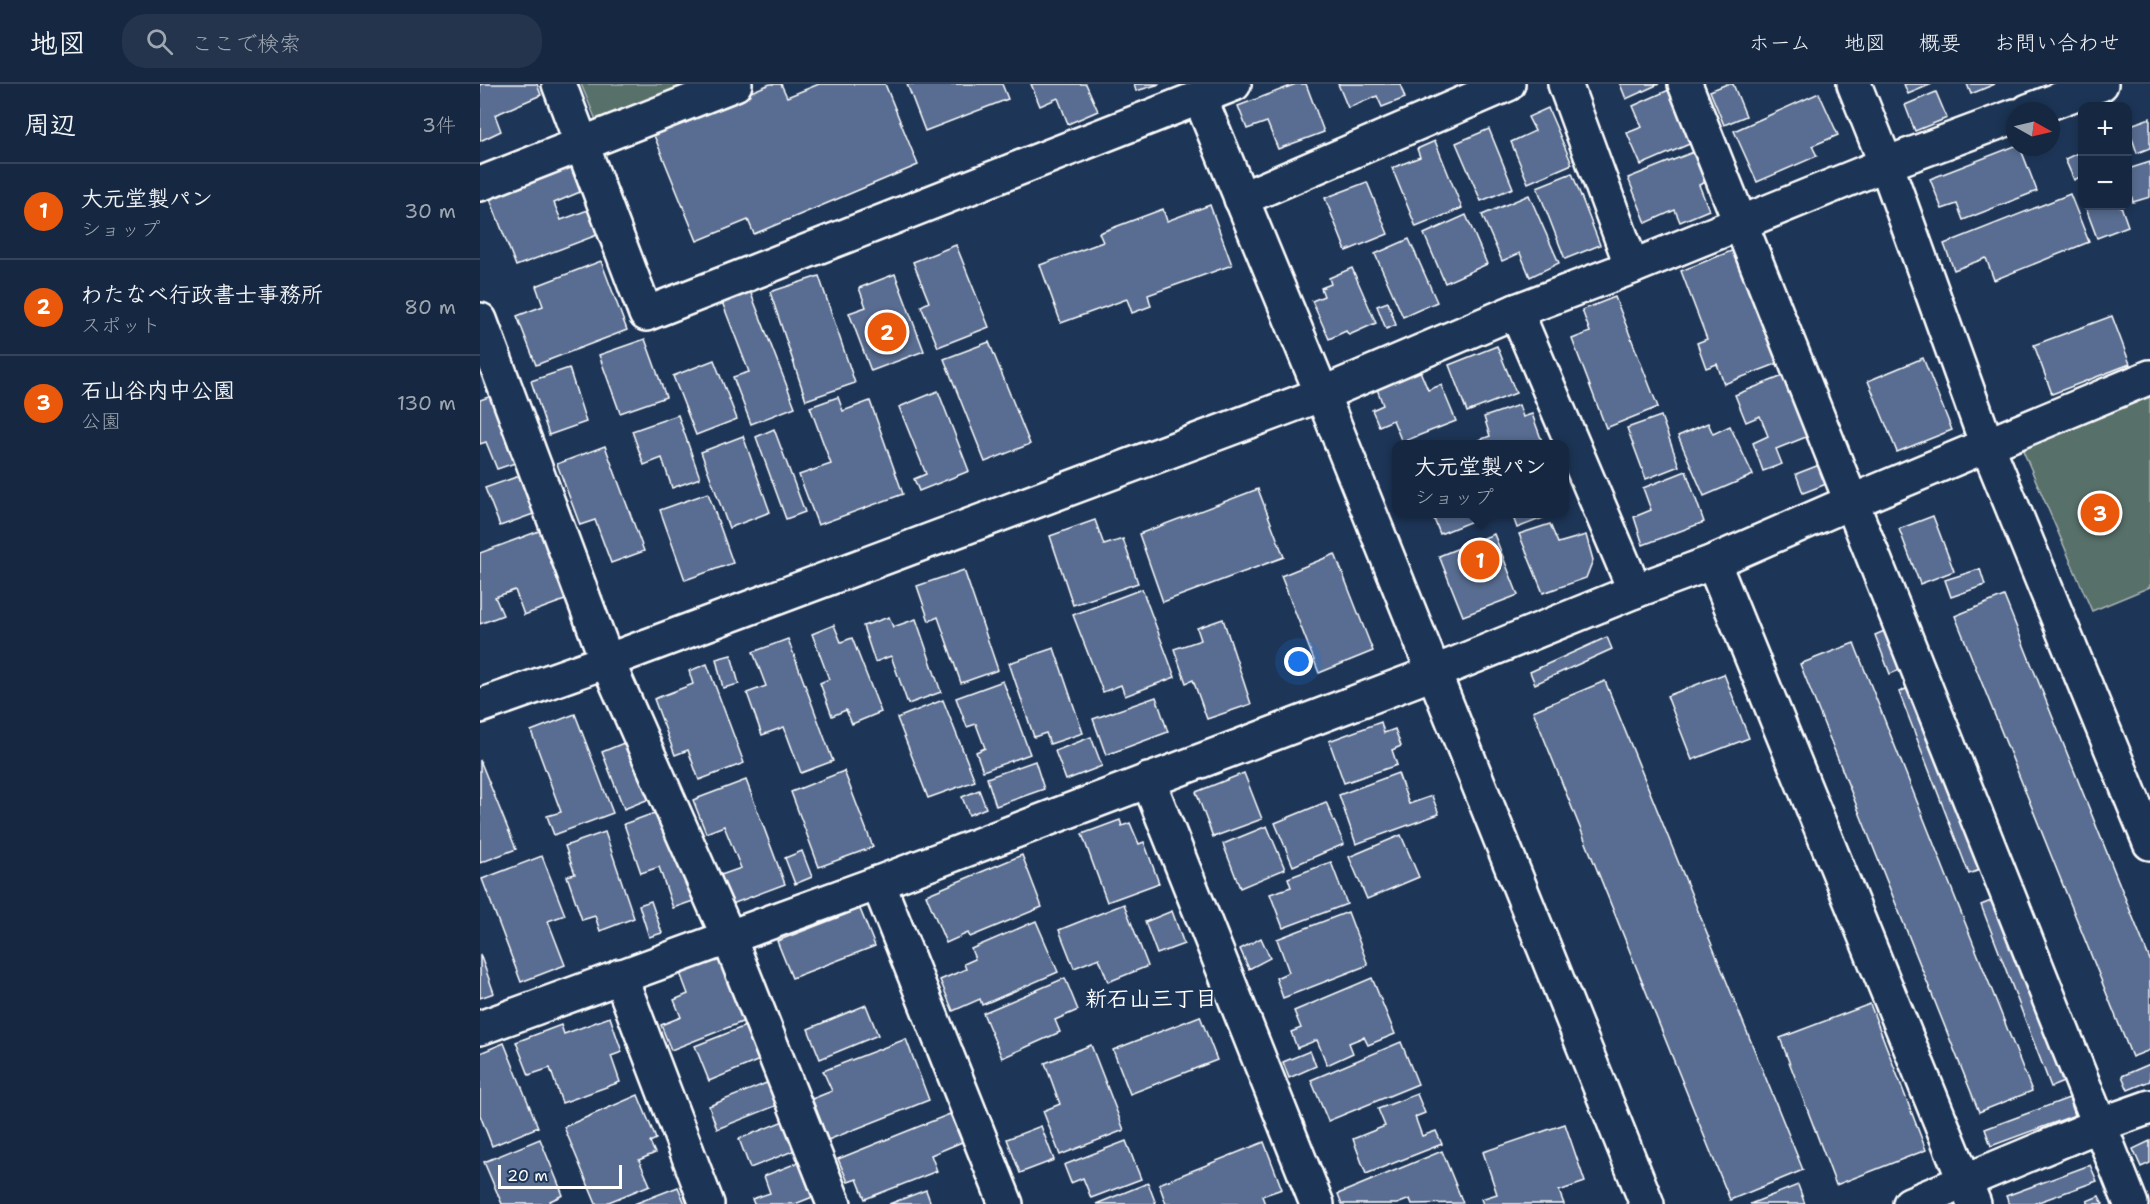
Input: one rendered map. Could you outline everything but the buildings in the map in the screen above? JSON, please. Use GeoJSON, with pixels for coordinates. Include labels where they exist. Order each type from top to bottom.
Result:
{"type":"FeatureCollection","features":[{"type":"Feature","properties":{"kind":"street"},"geometry":{"type":"LineString","coordinates":[[559,84],[646,314],[1234,84]]}},
{"type":"Feature","properties":{"kind":"street"},"geometry":{"type":"LineString","coordinates":[[480,184],[735,84]]}},
{"type":"Feature","properties":{"kind":"street"},"geometry":{"type":"LineString","coordinates":[[1241,199],[1508,84]]}},
{"type":"Feature","properties":{"kind":"street"},"geometry":{"type":"LineString","coordinates":[[1565,84],[1632,267]]}},
{"type":"Feature","properties":{"kind":"street"},"geometry":{"type":"LineString","coordinates":[[1685,84],[2131,1204]]}},
{"type":"Feature","properties":{"kind":"street"},"geometry":{"type":"LineString","coordinates":[[1854,84],[1886,164],[1987,444],[2150,843]]}},
{"type":"Feature","properties":{"kind":"street"},"geometry":{"type":"LineString","coordinates":[[2052,102],[2101,84]]}},
{"type":"Feature","properties":{"kind":"street"},"geometry":{"type":"LineString","coordinates":[[1200,98],[1322,394],[1647,1204]]}},
{"type":"Feature","properties":{"kind":"street"},"geometry":{"type":"LineString","coordinates":[[480,706],[607,661],[1322,394],[1516,311],[1741,224],[1886,164],[2006,119]]}},
{"type":"Feature","properties":{"kind":"street"},"geometry":{"type":"LineString","coordinates":[[1516,311],[1635,591]]}},
{"type":"Feature","properties":{"kind":"street"},"geometry":{"type":"LineString","coordinates":[[480,320],[607,661],[729,938],[834,1204]]}},
{"type":"Feature","properties":{"kind":"street"},"geometry":{"type":"LineString","coordinates":[[480,1028],[878,883],[1433,673],[1713,562],[1987,444],[2150,377]]}},
{"type":"Feature","properties":{"kind":"street"},"geometry":{"type":"LineString","coordinates":[[1713,562],[1970,1193]]}},
{"type":"Feature","properties":{"kind":"street"},"geometry":{"type":"LineString","coordinates":[[1148,780],[1317,1204]]}},
{"type":"Feature","properties":{"kind":"street"},"geometry":{"type":"LineString","coordinates":[[878,883],[1006,1204]]}},
{"type":"Feature","properties":{"kind":"street"},"geometry":{"type":"LineString","coordinates":[[620,976],[707,1204]]}},
{"type":"Feature","properties":{"kind":"street"},"geometry":{"type":"LineString","coordinates":[[1910,1204],[1970,1193],[2099,1125],[2150,1107]]}},
{"type":"Feature","properties":{"kind":"green space"},"geometry":{"type":"Polygon","coordinates":[[[581,84],[703,84],[598,125],[581,84]]]}},
{"type":"Feature","properties":{"kind":"green space"},"geometry":{"type":"Polygon","coordinates":[[[2150,385],[2150,587],[2092,611],[2018,439],[2150,385]]]}},
{"type":"Feature","properties":{"kind":"place","name":"わたなべ行政書士事務所"},"geometry":{"type":"Point","coordinates":[887,332]}},
{"type":"Feature","properties":{"kind":"place","name":"石山谷内中公園"},"geometry":{"type":"Point","coordinates":[2100,513]}},
{"type":"Feature","properties":{"kind":"place","name":"大元堂製パン"},"geometry":{"type":"Point","coordinates":[1480,560]}},
{"type":"Feature","properties":{"kind":"district","name":"新石山三丁目"},"geometry":{"type":"Point","coordinates":[1151,998]}}]}
